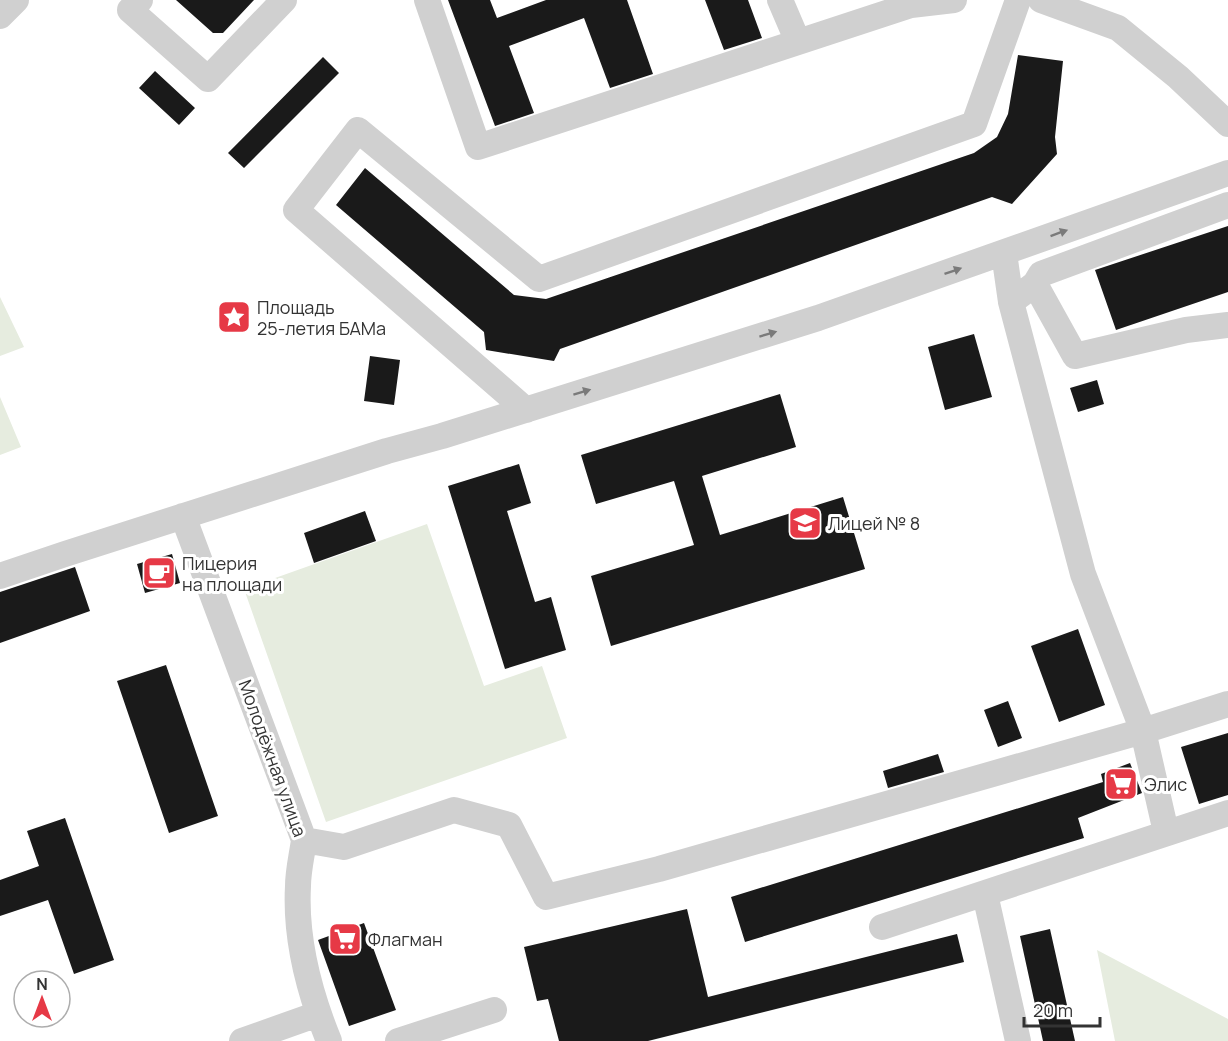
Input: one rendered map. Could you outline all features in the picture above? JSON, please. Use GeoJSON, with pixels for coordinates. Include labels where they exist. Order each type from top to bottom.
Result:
{"type":"FeatureCollection","features":[{"type":"Feature","properties":{"kind":"street"},"geometry":{"type":"LineString","coordinates":[[0,16],[16,0]]}},
{"type":"Feature","properties":{"kind":"street"},"geometry":{"type":"LineString","coordinates":[[140,0],[130,10],[208,80],[284,0]]}},
{"type":"Feature","properties":{"kind":"street"},"geometry":{"type":"LineString","coordinates":[[427,0],[478,147],[911,5],[954,0]]}},
{"type":"Feature","properties":{"kind":"street"},"geometry":{"type":"LineString","coordinates":[[780,0],[798,42]]}},
{"type":"Feature","properties":{"kind":"street"},"geometry":{"type":"LineString","coordinates":[[526,410],[296,210],[358,130],[539,279],[974,124],[1018,0]]}},
{"type":"Feature","properties":{"kind":"street"},"geometry":{"type":"LineString","coordinates":[[1041,0],[1118,28],[1178,77],[1228,124]]}},
{"type":"Feature","properties":{"kind":"street"},"geometry":{"type":"LineString","coordinates":[[0,576],[387,451],[526,410],[818,318],[1228,173]]}},
{"type":"Feature","properties":{"kind":"street"},"geometry":{"type":"LineString","coordinates":[[1011,302],[1035,284],[1041,274],[1228,205]]}},
{"type":"Feature","properties":{"kind":"street"},"geometry":{"type":"LineString","coordinates":[[1004,253],[1011,302],[1083,574],[1143,731],[1166,832]]}},
{"type":"Feature","properties":{"kind":"street"},"geometry":{"type":"LineString","coordinates":[[1035,284],[1075,356],[1186,330],[1228,325]]}},
{"type":"Feature","properties":{"kind":"street","name":"Молодёжная улица"},"geometry":{"type":"LineString","coordinates":[[183,516],[304,840],[298,885],[300,945],[318,1014],[329,1041]]}},
{"type":"Feature","properties":{"kind":"street"},"geometry":{"type":"LineString","coordinates":[[304,840],[344,847],[454,810],[509,825],[546,897],[659,869],[1143,731],[1228,704]]}},
{"type":"Feature","properties":{"kind":"street"},"geometry":{"type":"LineString","coordinates":[[882,927],[1228,813]]}},
{"type":"Feature","properties":{"kind":"street"},"geometry":{"type":"LineString","coordinates":[[986,894],[1018,1041]]}},
{"type":"Feature","properties":{"kind":"street"},"geometry":{"type":"LineString","coordinates":[[398,1041],[494,1010]]}},
{"type":"Feature","properties":{"kind":"street"},"geometry":{"type":"LineString","coordinates":[[242,1041],[318,1014]]}},
{"type":"Feature","properties":{"kind":"shaded area"},"geometry":{"type":"Polygon","coordinates":[[[0,297],[24,347],[0,356],[0,297]]]}},
{"type":"Feature","properties":{"kind":"shaded area"},"geometry":{"type":"Polygon","coordinates":[[[0,397],[21,447],[0,455],[0,397]]]}},
{"type":"Feature","properties":{"kind":"shaded area"},"geometry":{"type":"Polygon","coordinates":[[[427,524],[484,686],[542,666],[567,738],[326,822],[244,589],[427,524]]]}},
{"type":"Feature","properties":{"kind":"shaded area"},"geometry":{"type":"Polygon","coordinates":[[[1097,950],[1228,1019],[1228,1041],[1115,1041],[1097,950]]]}},
{"type":"Feature","properties":{"kind":"building"},"geometry":{"type":"Polygon","coordinates":[[[176,0],[254,0],[223,33],[213,33],[176,0]]]}},
{"type":"Feature","properties":{"kind":"building"},"geometry":{"type":"Polygon","coordinates":[[[448,0],[490,0],[497,18],[546,0],[627,0],[653,74],[610,88],[584,18],[509,46],[534,113],[495,126],[448,0]]]}},
{"type":"Feature","properties":{"kind":"building"},"geometry":{"type":"Polygon","coordinates":[[[705,0],[748,0],[762,38],[724,50],[705,0]]]}},
{"type":"Feature","properties":{"kind":"building"},"geometry":{"type":"Polygon","coordinates":[[[1018,55],[1063,61],[1055,137],[1057,154],[1012,204],[992,197],[560,349],[554,361],[486,350],[484,332],[336,205],[365,168],[514,295],[546,299],[974,153],[997,137],[1008,114],[1018,55]]]}},
{"type":"Feature","properties":{"kind":"building"},"geometry":{"type":"Polygon","coordinates":[[[323,57],[339,73],[244,168],[228,153],[323,57]]]}},
{"type":"Feature","properties":{"kind":"building"},"geometry":{"type":"Polygon","coordinates":[[[155,71],[195,108],[179,125],[139,88],[155,71]]]}},
{"type":"Feature","properties":{"kind":"building"},"geometry":{"type":"Polygon","coordinates":[[[1228,226],[1228,292],[1116,330],[1095,270],[1228,226]]]}},
{"type":"Feature","properties":{"kind":"building"},"geometry":{"type":"Polygon","coordinates":[[[974,334],[992,397],[945,410],[928,347],[974,334]]]}},
{"type":"Feature","properties":{"kind":"building"},"geometry":{"type":"Polygon","coordinates":[[[370,356],[400,360],[394,405],[364,401],[370,356]]]}},
{"type":"Feature","properties":{"kind":"building"},"geometry":{"type":"Polygon","coordinates":[[[1097,380],[1104,404],[1078,412],[1070,388],[1097,380]]]}},
{"type":"Feature","properties":{"kind":"building","name":"Лицей № 8"},"geometry":{"type":"Polygon","coordinates":[[[780,394],[796,447],[702,476],[720,535],[843,497],[865,569],[611,646],[591,576],[694,545],[674,481],[596,504],[581,455],[780,394]]]}},
{"type":"Feature","properties":{"kind":"building"},"geometry":{"type":"Polygon","coordinates":[[[519,464],[531,503],[507,511],[535,602],[551,597],[566,650],[505,669],[448,486],[519,464]]]}},
{"type":"Feature","properties":{"kind":"building"},"geometry":{"type":"Polygon","coordinates":[[[365,511],[376,541],[314,563],[304,533],[365,511]]]}},
{"type":"Feature","properties":{"kind":"building","name":"Пицерия на площади"},"geometry":{"type":"Polygon","coordinates":[[[172,554],[180,583],[145,593],[137,564],[172,554]]]}},
{"type":"Feature","properties":{"kind":"building"},"geometry":{"type":"Polygon","coordinates":[[[75,567],[90,611],[0,643],[0,592],[75,567]]]}},
{"type":"Feature","properties":{"kind":"building"},"geometry":{"type":"Polygon","coordinates":[[[1078,629],[1105,705],[1059,722],[1031,646],[1078,629]]]}},
{"type":"Feature","properties":{"kind":"building"},"geometry":{"type":"Polygon","coordinates":[[[166,665],[218,816],[169,833],[117,681],[166,665]]]}},
{"type":"Feature","properties":{"kind":"building"},"geometry":{"type":"Polygon","coordinates":[[[1008,701],[1022,738],[998,747],[984,710],[1008,701]]]}},
{"type":"Feature","properties":{"kind":"building"},"geometry":{"type":"Polygon","coordinates":[[[1228,733],[1228,795],[1199,804],[1181,747],[1228,733]]]}},
{"type":"Feature","properties":{"kind":"building"},"geometry":{"type":"Polygon","coordinates":[[[938,754],[944,772],[888,788],[883,771],[938,754]]]}},
{"type":"Feature","properties":{"kind":"building"},"geometry":{"type":"Polygon","coordinates":[[[1130,763],[1142,793],[1078,818],[1084,838],[745,942],[731,897],[1103,782],[1101,774],[1130,763]]]}},
{"type":"Feature","properties":{"kind":"building"},"geometry":{"type":"Polygon","coordinates":[[[65,818],[114,960],[74,974],[48,900],[0,916],[0,880],[39,866],[27,831],[65,818]]]}},
{"type":"Feature","properties":{"kind":"building"},"geometry":{"type":"Polygon","coordinates":[[[687,909],[708,997],[957,934],[964,962],[648,1041],[559,1041],[548,999],[537,1001],[524,947],[687,909]]]}},
{"type":"Feature","properties":{"kind":"building"},"geometry":{"type":"Polygon","coordinates":[[[364,923],[396,1010],[349,1026],[318,940],[364,923]]]}},
{"type":"Feature","properties":{"kind":"building"},"geometry":{"type":"Polygon","coordinates":[[[1050,929],[1075,1041],[1043,1041],[1020,936],[1050,929]]]}},
{"type":"Feature","properties":{"kind":"place","name":"Площадь 25-летия БАМа"},"geometry":{"type":"Point","coordinates":[234,317]}},
{"type":"Feature","properties":{"kind":"place","name":"Лицей № 8"},"geometry":{"type":"Point","coordinates":[805,523]}},
{"type":"Feature","properties":{"kind":"place","name":"Пицерия на площади"},"geometry":{"type":"Point","coordinates":[159,573]}},
{"type":"Feature","properties":{"kind":"place","name":"Элис"},"geometry":{"type":"Point","coordinates":[1121,784]}},
{"type":"Feature","properties":{"kind":"place","name":"Флагман"},"geometry":{"type":"Point","coordinates":[345,939]}}]}
